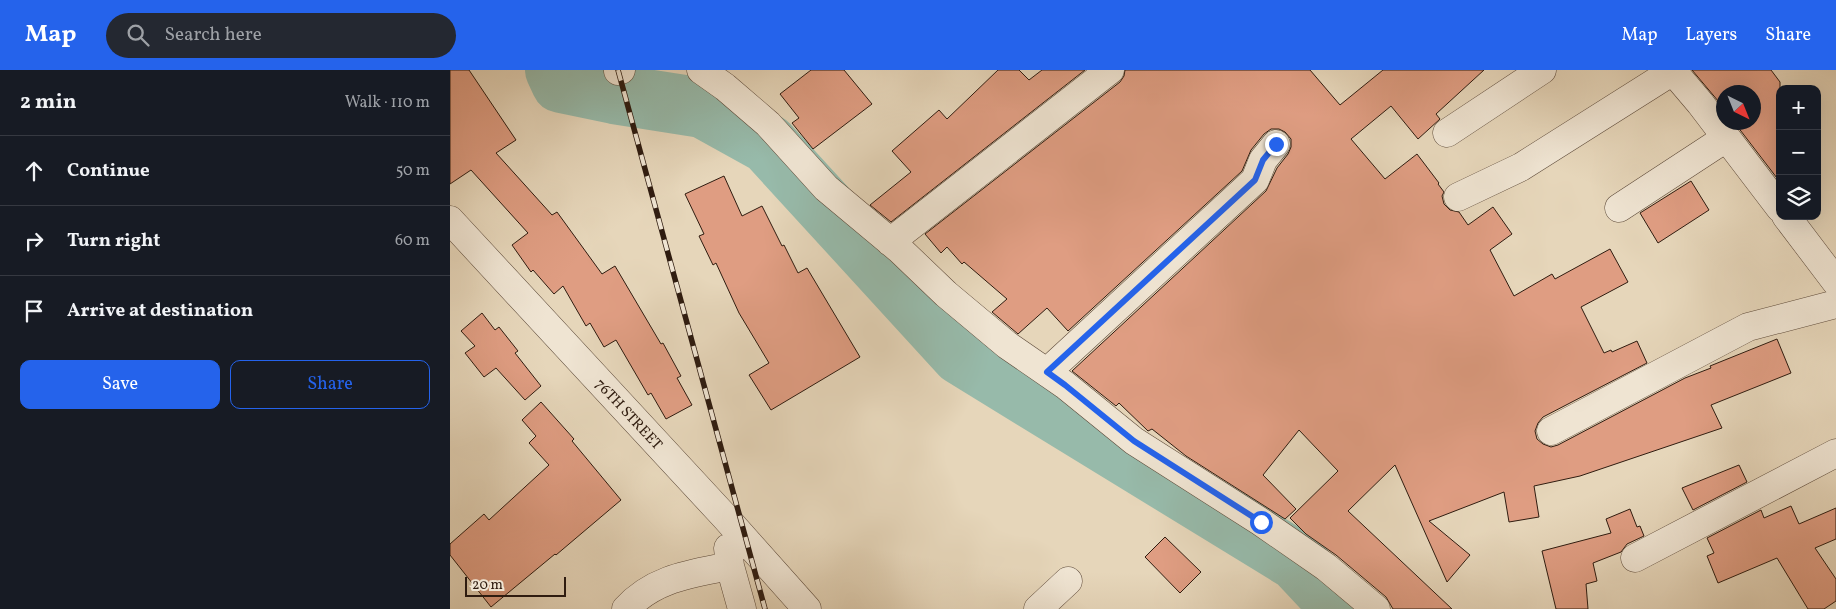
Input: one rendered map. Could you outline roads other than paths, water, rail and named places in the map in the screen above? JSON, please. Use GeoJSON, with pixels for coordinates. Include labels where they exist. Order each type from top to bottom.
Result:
{"type":"FeatureCollection","features":[{"type":"Feature","properties":{"kind":"street"},"geometry":{"type":"LineString","coordinates":[[701,70],[726,86],[768,124],[826,188],[1007,345],[1065,385],[1134,441],[1261,522],[1326,567],[1376,609]]}},
{"type":"Feature","properties":{"kind":"street"},"geometry":{"type":"LineString","coordinates":[[890,242],[1110,70]]}},
{"type":"Feature","properties":{"kind":"street"},"geometry":{"type":"LineString","coordinates":[[1447,133],[1542,70]]}},
{"type":"Feature","properties":{"kind":"street"},"geometry":{"type":"LineString","coordinates":[[1458,197],[1521,167],[1673,70],[1776,203]]}},
{"type":"Feature","properties":{"kind":"street"},"geometry":{"type":"LineString","coordinates":[[1619,208],[1726,138]]}},
{"type":"Feature","properties":{"kind":"street"},"geometry":{"type":"LineString","coordinates":[[1047,372],[1255,180],[1263,160],[1276,144]]}},
{"type":"Feature","properties":{"kind":"street","name":"76TH STREET"},"geometry":{"type":"LineString","coordinates":[[450,220],[725,517],[807,609]]}},
{"type":"Feature","properties":{"kind":"street"},"geometry":{"type":"LineString","coordinates":[[1789,220],[1836,282]]}},
{"type":"Feature","properties":{"kind":"street"},"geometry":{"type":"LineString","coordinates":[[1551,431],[1748,327],[1836,304]]}},
{"type":"Feature","properties":{"kind":"street"},"geometry":{"type":"LineString","coordinates":[[1635,558],[1836,453]]}},
{"type":"Feature","properties":{"kind":"street"},"geometry":{"type":"LineString","coordinates":[[725,517],[730,566],[742,609]]}},
{"type":"Feature","properties":{"kind":"street"},"geometry":{"type":"LineString","coordinates":[[626,609],[638,596],[672,578],[730,566]]}},
{"type":"Feature","properties":{"kind":"street"},"geometry":{"type":"LineString","coordinates":[[1038,609],[1068,581]]}},
{"type":"Feature","properties":{"kind":"waterway"},"geometry":{"type":"LineString","coordinates":[[555,70],[561,83],[614,94],[703,108],[768,144],[961,355],[1297,561],[1342,609]]}},
{"type":"Feature","properties":{"kind":"railway"},"geometry":{"type":"LineString","coordinates":[[618,70],[765,609]]}}]}
